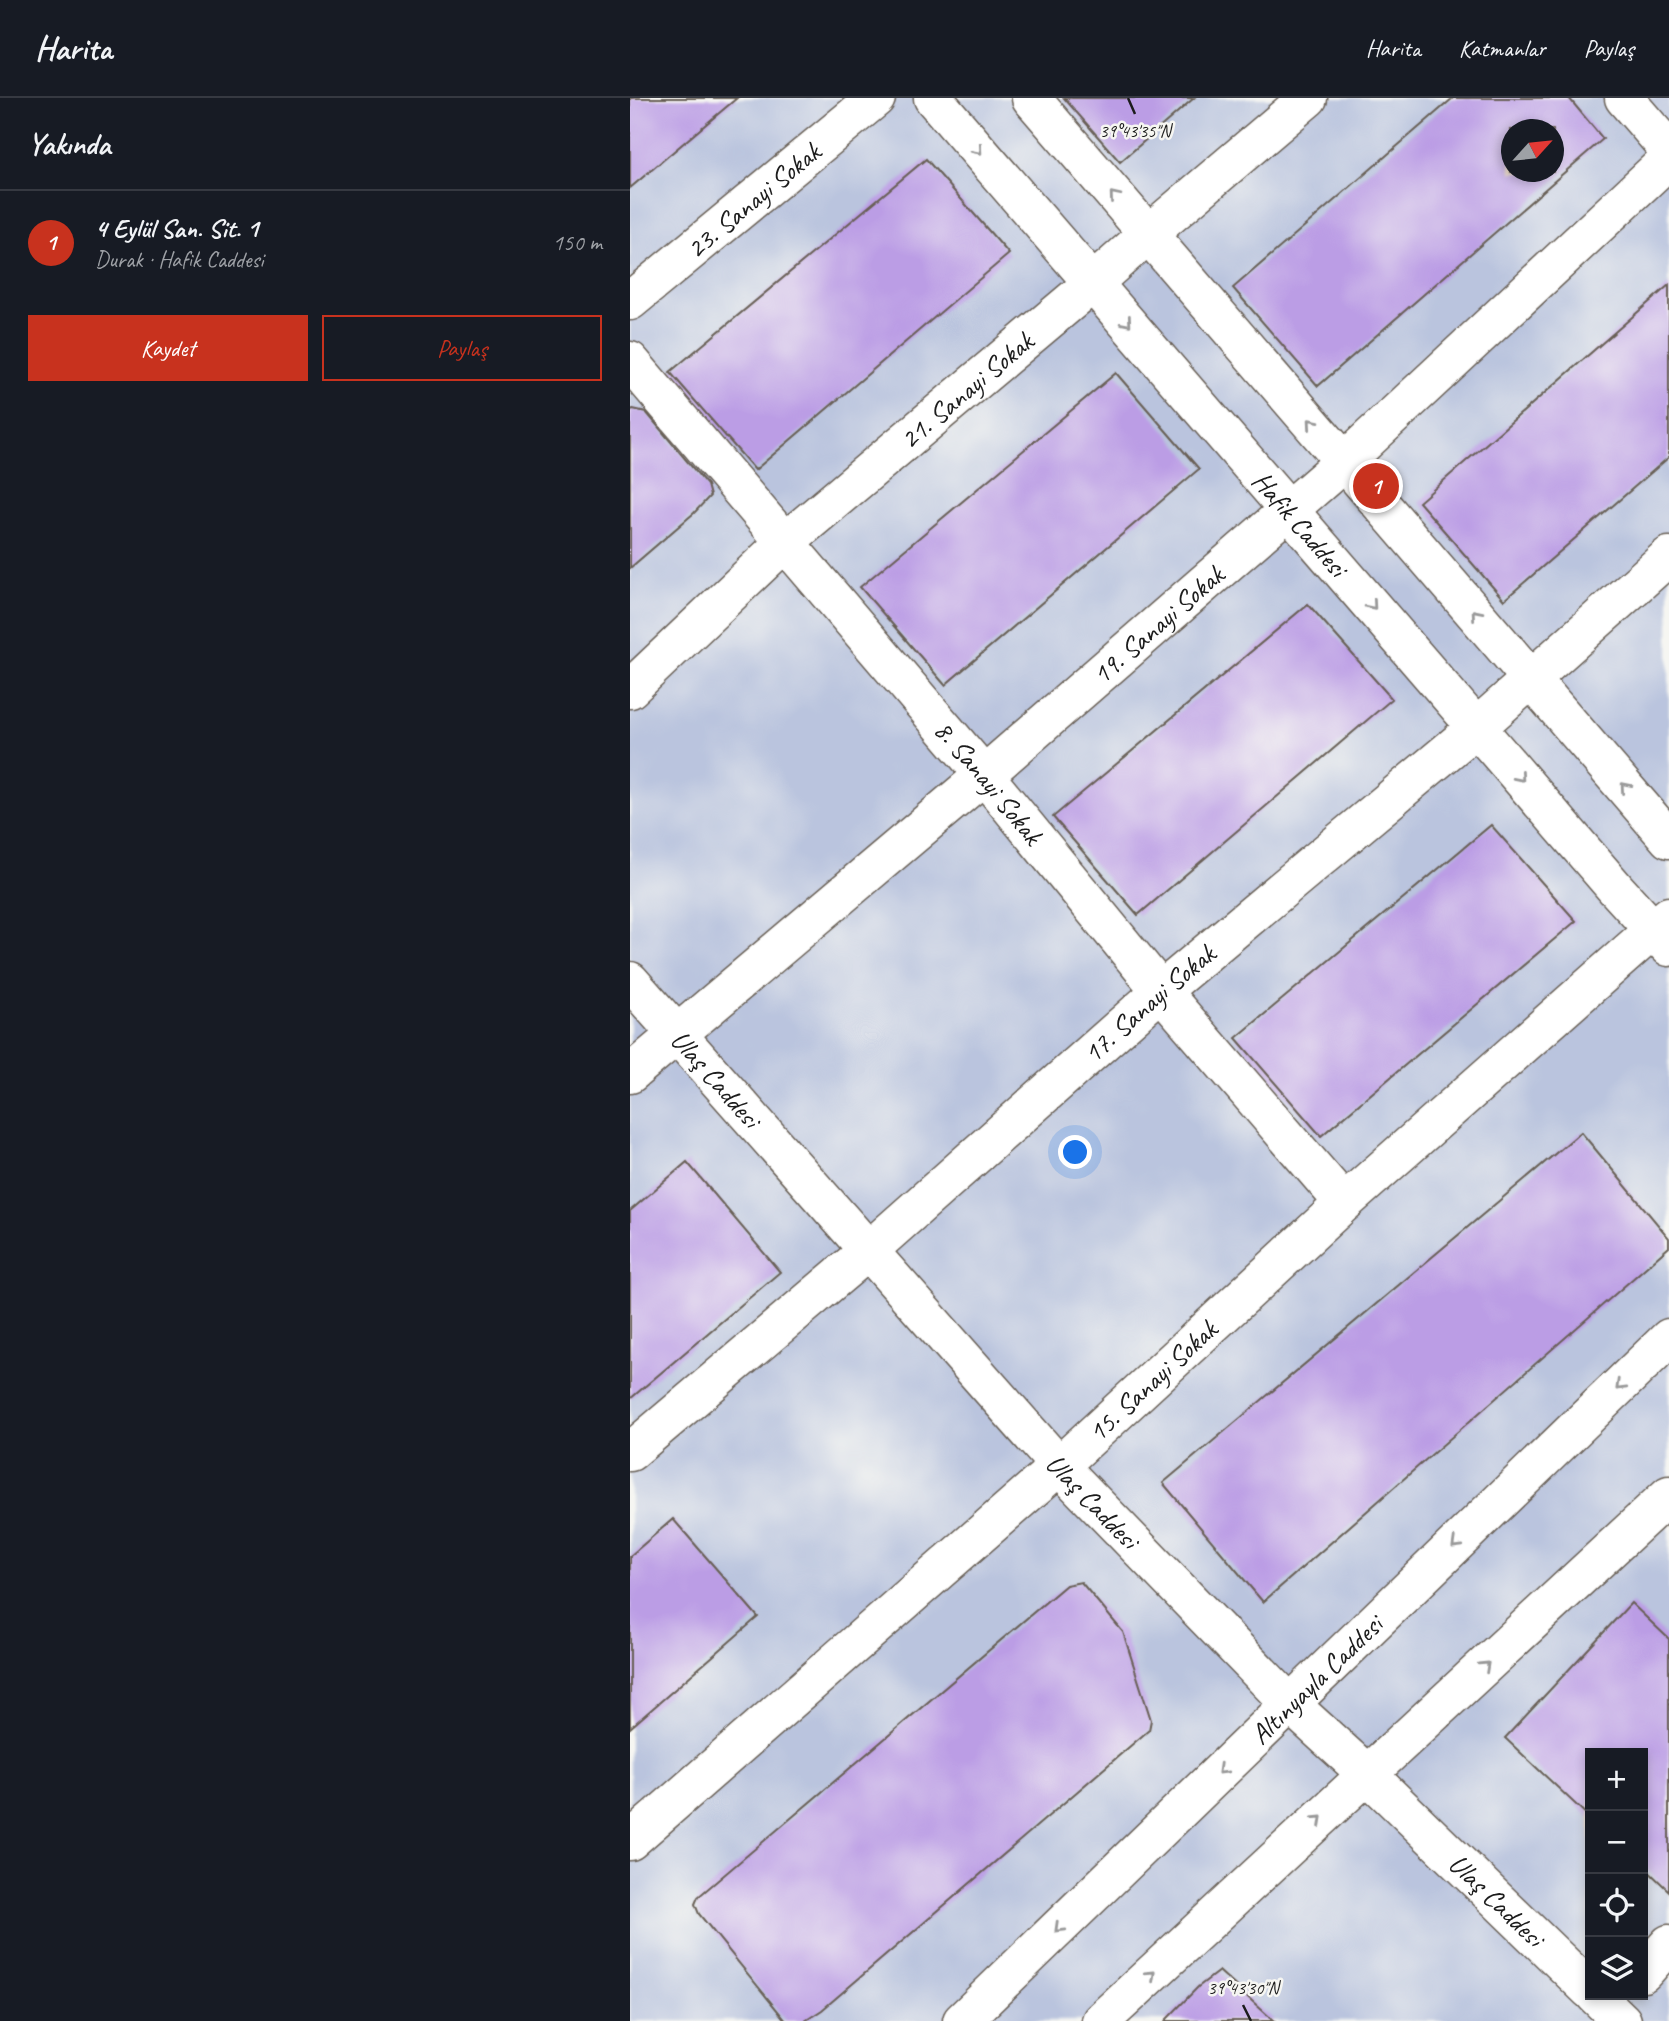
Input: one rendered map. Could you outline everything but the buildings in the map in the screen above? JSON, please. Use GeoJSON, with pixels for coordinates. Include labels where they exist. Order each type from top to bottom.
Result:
{"type":"FeatureCollection","features":[{"type":"Feature","properties":{"kind":"street","name":"23. Sanayi Sokak"},"geometry":{"type":"LineString","coordinates":[[630,301],[876,98]]}},
{"type":"Feature","properties":{"kind":"street","name":"Hafik Caddesi"},"geometry":{"type":"LineString","coordinates":[[933,98],[1616,889],[1664,931]]}},
{"type":"Feature","properties":{"kind":"street"},"geometry":{"type":"LineString","coordinates":[[1031,98],[1669,839]]}},
{"type":"Feature","properties":{"kind":"street","name":"21. Sanayi Sokak"},"geometry":{"type":"LineString","coordinates":[[630,689],[785,542],[1308,98]]}},
{"type":"Feature","properties":{"kind":"street"},"geometry":{"type":"LineString","coordinates":[[1624,98],[1669,150]]}},
{"type":"Feature","properties":{"kind":"street","name":"19. Sanayi Sokak"},"geometry":{"type":"LineString","coordinates":[[630,1074],[984,775],[1345,461],[1669,159]]}},
{"type":"Feature","properties":{"kind":"street","name":"8. Sanayi Sokak"},"geometry":{"type":"LineString","coordinates":[[630,360],[984,775],[1161,990],[1345,1203]]}},
{"type":"Feature","properties":{"kind":"street","name":"17. Sanayi Sokak"},"geometry":{"type":"LineString","coordinates":[[630,1452],[868,1251],[1161,990],[1477,727],[1669,556]]}},
{"type":"Feature","properties":{"kind":"street","name":"15. Sanayi Sokak"},"geometry":{"type":"LineString","coordinates":[[630,1840],[1059,1466],[1345,1203],[1664,931]]}},
{"type":"Feature","properties":{"kind":"street","name":"Ulaş Caddesi"},"geometry":{"type":"LineString","coordinates":[[630,981],[1059,1466],[1290,1704],[1367,1774],[1606,2005]]}},
{"type":"Feature","properties":{"kind":"street","name":"Altınyayla Caddesi"},"geometry":{"type":"LineString","coordinates":[[962,2021],[1669,1338]]}},
{"type":"Feature","properties":{"kind":"street"},"geometry":{"type":"LineString","coordinates":[[1101,2021],[1669,1496]]}},
{"type":"Feature","properties":{"kind":"street"},"geometry":{"type":"LineString","coordinates":[[1648,1967],[1669,1944]]}},
{"type":"Feature","properties":{"kind":"shaded area"},"geometry":{"type":"Polygon","coordinates":[[[630,98],[1669,98],[1669,2021],[630,2021],[630,98]]]}},
{"type":"Feature","properties":{"kind":"place","name":"4 Eylül San. Sit. 1"},"geometry":{"type":"Point","coordinates":[1376,486]}}]}
